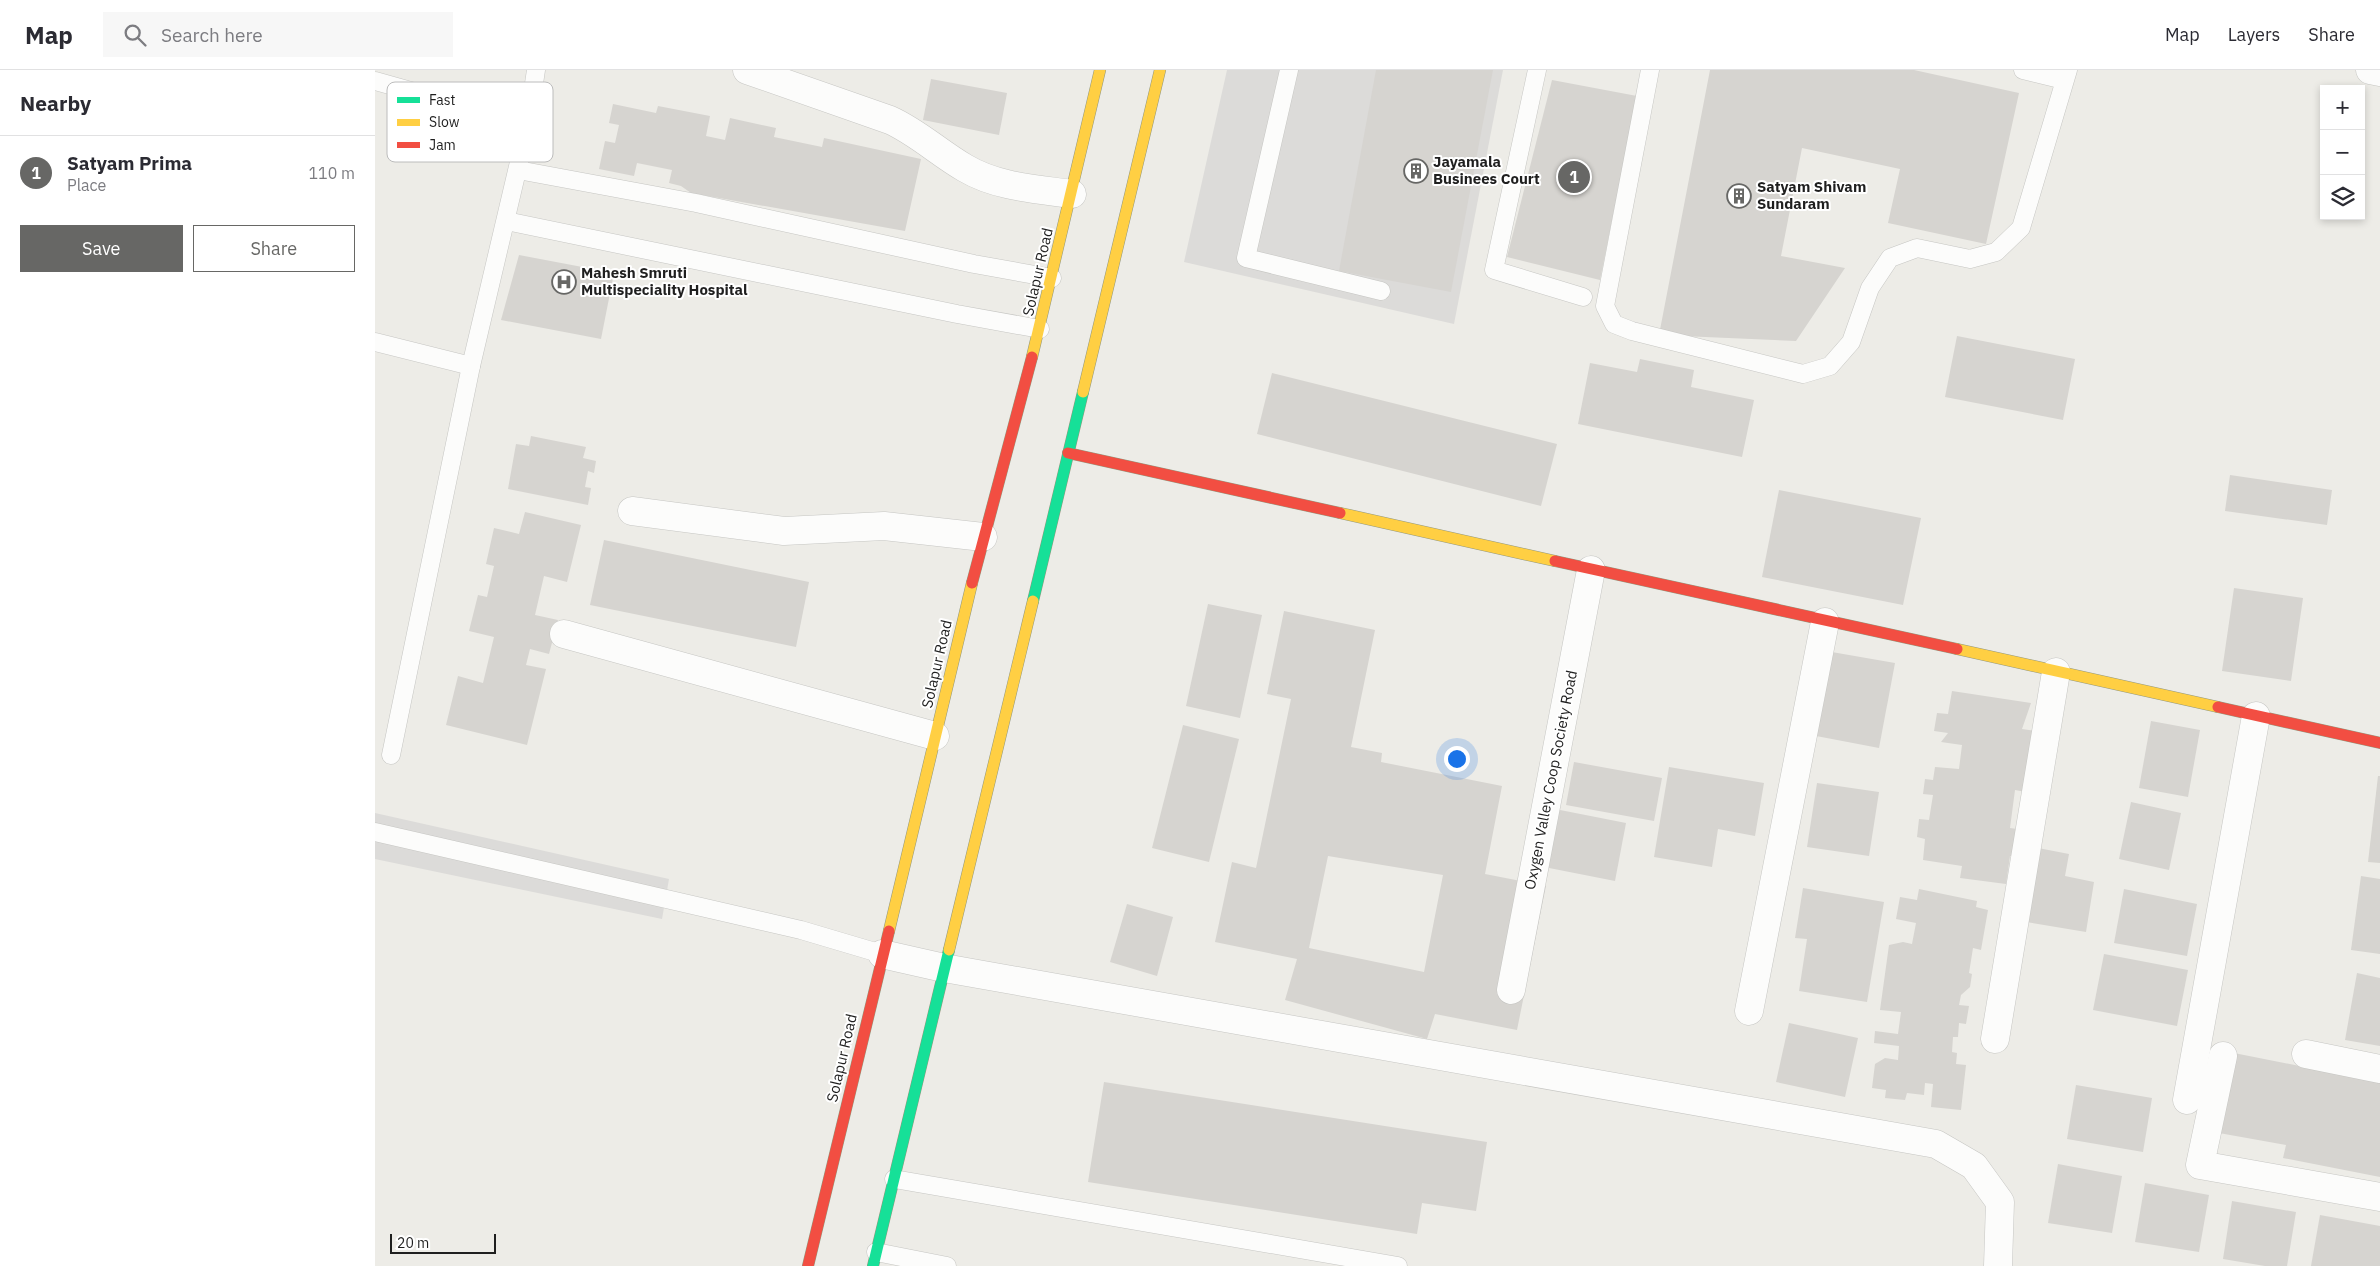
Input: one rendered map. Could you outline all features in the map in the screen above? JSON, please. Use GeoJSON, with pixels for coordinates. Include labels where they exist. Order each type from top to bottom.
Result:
{"type":"FeatureCollection","features":[{"type":"Feature","properties":{"kind":"main road","name":"Solapur Road"},"geometry":{"type":"LineString","coordinates":[[808,1266],[983,537],[1040,329],[1073,194],[1100,70]]}},
{"type":"Feature","properties":{"kind":"main road"},"geometry":{"type":"LineString","coordinates":[[875,1259],[1160,70]]}},
{"type":"Feature","properties":{"kind":"main road"},"geometry":{"type":"LineString","coordinates":[[1068,453],[1825,622],[2380,743]]}},
{"type":"Feature","properties":{"kind":"street"},"geometry":{"type":"LineString","coordinates":[[747,70],[891,120],[905,127],[964,168],[985,178],[1009,186],[1073,194]]}},
{"type":"Feature","properties":{"kind":"street"},"geometry":{"type":"LineString","coordinates":[[2370,70],[2380,72]]}},
{"type":"Feature","properties":{"kind":"street"},"geometry":{"type":"LineString","coordinates":[[632,511],[784,531],[885,526],[983,537]]}},
{"type":"Feature","properties":{"kind":"street","name":"Oxygen Valley Coop Society Road"},"geometry":{"type":"LineString","coordinates":[[1511,990],[1591,570]]}},
{"type":"Feature","properties":{"kind":"street"},"geometry":{"type":"LineString","coordinates":[[1749,1011],[1825,622]]}},
{"type":"Feature","properties":{"kind":"street"},"geometry":{"type":"LineString","coordinates":[[564,634],[935,736]]}},
{"type":"Feature","properties":{"kind":"street"},"geometry":{"type":"LineString","coordinates":[[1995,1039],[2056,672]]}},
{"type":"Feature","properties":{"kind":"street"},"geometry":{"type":"LineString","coordinates":[[2187,1100],[2256,716]]}},
{"type":"Feature","properties":{"kind":"street"},"geometry":{"type":"LineString","coordinates":[[883,954],[945,968],[1936,1144],[1974,1166],[2000,1202],[1998,1266]]}},
{"type":"Feature","properties":{"kind":"street"},"geometry":{"type":"LineString","coordinates":[[2306,1054],[2380,1069]]}},
{"type":"Feature","properties":{"kind":"street"},"geometry":{"type":"LineString","coordinates":[[2223,1056],[2200,1165],[2380,1197]]}},
{"type":"Feature","properties":{"kind":"lane"},"geometry":{"type":"LineString","coordinates":[[1289,70],[1246,258],[1381,291]]}},
{"type":"Feature","properties":{"kind":"lane"},"geometry":{"type":"LineString","coordinates":[[1537,70],[1494,270],[1583,297]]}},
{"type":"Feature","properties":{"kind":"lane"},"geometry":{"type":"LineString","coordinates":[[1650,70],[1605,306],[1615,324],[1632,331],[1803,374],[1830,366],[1851,342],[1870,288],[1890,258],[1917,248],[1970,259],[1996,252],[2021,228],[2066,75],[2023,70]]}},
{"type":"Feature","properties":{"kind":"lane"},"geometry":{"type":"LineString","coordinates":[[391,755],[471,366],[520,162]]}},
{"type":"Feature","properties":{"kind":"lane"},"geometry":{"type":"LineString","coordinates":[[518,170],[696,203],[974,264],[1052,278]]}},
{"type":"Feature","properties":{"kind":"lane"},"geometry":{"type":"LineString","coordinates":[[506,221],[957,314],[1040,329]]}},
{"type":"Feature","properties":{"kind":"lane"},"geometry":{"type":"LineString","coordinates":[[375,342],[471,366]]}},
{"type":"Feature","properties":{"kind":"lane"},"geometry":{"type":"LineString","coordinates":[[375,832],[801,930],[883,954]]}},
{"type":"Feature","properties":{"kind":"lane"},"geometry":{"type":"LineString","coordinates":[[894,1179],[1398,1266]]}},
{"type":"Feature","properties":{"kind":"lane"},"geometry":{"type":"LineString","coordinates":[[875,1259],[947,1266]]}},
{"type":"Feature","properties":{"kind":"shaded area"},"geometry":{"type":"Polygon","coordinates":[[[1227,70],[1503,70],[1454,324],[1184,262],[1227,70]]]}},
{"type":"Feature","properties":{"kind":"shaded area"},"geometry":{"type":"Polygon","coordinates":[[[375,813],[669,879],[662,919],[375,859],[375,813]]]}},
{"type":"Feature","properties":{"kind":"building","name":"Jayamala Businees Court"},"geometry":{"type":"Polygon","coordinates":[[[1376,70],[1493,70],[1451,292],[1339,271],[1376,70]]]}},
{"type":"Feature","properties":{"kind":"building","name":"Satyam Shivam Sundaram"},"geometry":{"type":"Polygon","coordinates":[[[1710,70],[1914,70],[2019,93],[1986,244],[1888,223],[1900,169],[1802,148],[1781,256],[1845,268],[1796,341],[1659,335],[1710,70]]]}},
{"type":"Feature","properties":{"kind":"building"},"geometry":{"type":"Polygon","coordinates":[[[931,79],[1007,93],[999,135],[923,120],[931,79]]]}},
{"type":"Feature","properties":{"kind":"building"},"geometry":{"type":"Polygon","coordinates":[[[1552,80],[1637,96],[1600,280],[1507,257],[1552,80]]]}},
{"type":"Feature","properties":{"kind":"building"},"geometry":{"type":"Polygon","coordinates":[[[613,104],[656,113],[658,106],[710,116],[706,136],[725,140],[730,118],[776,128],[774,137],[822,147],[824,138],[921,159],[905,231],[691,193],[681,186],[669,183],[672,170],[637,163],[634,176],[599,169],[605,141],[615,143],[619,125],[609,123],[613,104]]]}},
{"type":"Feature","properties":{"kind":"building"},"geometry":{"type":"Polygon","coordinates":[[[519,255],[614,273],[601,339],[501,320],[519,255]]]}},
{"type":"Feature","properties":{"kind":"building"},"geometry":{"type":"Polygon","coordinates":[[[1957,336],[2075,359],[2063,420],[1945,397],[1957,336]]]}},
{"type":"Feature","properties":{"kind":"building"},"geometry":{"type":"Polygon","coordinates":[[[1640,359],[1694,370],[1691,387],[1754,400],[1742,457],[1578,424],[1590,363],[1637,372],[1640,359]]]}},
{"type":"Feature","properties":{"kind":"building"},"geometry":{"type":"Polygon","coordinates":[[[1272,373],[1557,444],[1541,506],[1257,434],[1272,373]]]}},
{"type":"Feature","properties":{"kind":"building"},"geometry":{"type":"Polygon","coordinates":[[[531,436],[586,447],[583,458],[596,461],[594,473],[588,471],[585,487],[591,488],[588,505],[508,489],[516,444],[529,446],[531,436]]]}},
{"type":"Feature","properties":{"kind":"building"},"geometry":{"type":"Polygon","coordinates":[[[2230,475],[2332,490],[2327,525],[2225,511],[2230,475]]]}},
{"type":"Feature","properties":{"kind":"building"},"geometry":{"type":"Polygon","coordinates":[[[1779,490],[1921,518],[1903,605],[1762,577],[1779,490]]]}},
{"type":"Feature","properties":{"kind":"building"},"geometry":{"type":"Polygon","coordinates":[[[525,512],[581,525],[567,582],[544,576],[535,615],[558,620],[549,654],[530,649],[526,665],[546,669],[527,745],[446,725],[458,676],[483,683],[494,637],[469,631],[478,595],[487,597],[494,566],[486,564],[494,528],[519,534],[525,512]]]}},
{"type":"Feature","properties":{"kind":"building"},"geometry":{"type":"Polygon","coordinates":[[[604,540],[809,582],[796,647],[590,605],[604,540]]]}},
{"type":"Feature","properties":{"kind":"building"},"geometry":{"type":"Polygon","coordinates":[[[2234,588],[2303,598],[2291,681],[2222,671],[2234,588]]]}},
{"type":"Feature","properties":{"kind":"building"},"geometry":{"type":"Polygon","coordinates":[[[1208,604],[1262,615],[1240,718],[1186,706],[1208,604]]]}},
{"type":"Feature","properties":{"kind":"building"},"geometry":{"type":"Polygon","coordinates":[[[1284,611],[1375,630],[1351,747],[1382,753],[1381,762],[1502,786],[1485,874],[1546,886],[1517,1030],[1435,1014],[1427,1039],[1285,1000],[1297,959],[1215,942],[1232,862],[1256,868],[1291,699],[1267,694],[1284,611]],[[1328,856],[1309,948],[1424,972],[1443,875],[1328,856]]]}},
{"type":"Feature","properties":{"kind":"building"},"geometry":{"type":"Polygon","coordinates":[[[1826,651],[1895,663],[1879,748],[1811,735],[1826,651]]]}},
{"type":"Feature","properties":{"kind":"building"},"geometry":{"type":"Polygon","coordinates":[[[1952,691],[2031,703],[2022,729],[2035,731],[2026,792],[2015,790],[2010,828],[2024,830],[2021,857],[2010,856],[2006,884],[1960,878],[1962,866],[1923,860],[1925,839],[1917,837],[1919,819],[1929,820],[1933,795],[1923,794],[1925,779],[1933,780],[1935,767],[1959,769],[1962,745],[1941,742],[1948,733],[1934,731],[1937,713],[1948,714],[1952,691]]]}},
{"type":"Feature","properties":{"kind":"building"},"geometry":{"type":"Polygon","coordinates":[[[2151,721],[2200,730],[2188,797],[2139,788],[2151,721]]]}},
{"type":"Feature","properties":{"kind":"building"},"geometry":{"type":"Polygon","coordinates":[[[1183,725],[1239,739],[1209,862],[1152,848],[1183,725]]]}},
{"type":"Feature","properties":{"kind":"building"},"geometry":{"type":"Polygon","coordinates":[[[1574,762],[1662,778],[1654,821],[1566,805],[1574,762]]]}},
{"type":"Feature","properties":{"kind":"building"},"geometry":{"type":"Polygon","coordinates":[[[1669,767],[1764,783],[1755,836],[1718,829],[1712,867],[1654,857],[1669,767]]]}},
{"type":"Feature","properties":{"kind":"building"},"geometry":{"type":"Polygon","coordinates":[[[2378,776],[2380,776],[2380,863],[2368,862],[2378,776]]]}},
{"type":"Feature","properties":{"kind":"building"},"geometry":{"type":"Polygon","coordinates":[[[1817,783],[1879,792],[1869,856],[1807,847],[1817,783]]]}},
{"type":"Feature","properties":{"kind":"building"},"geometry":{"type":"Polygon","coordinates":[[[2131,802],[2181,813],[2169,870],[2119,859],[2131,802]]]}},
{"type":"Feature","properties":{"kind":"building"},"geometry":{"type":"Polygon","coordinates":[[[1550,808],[1626,823],[1615,881],[1539,866],[1550,808]]]}},
{"type":"Feature","properties":{"kind":"building"},"geometry":{"type":"Polygon","coordinates":[[[2033,847],[2069,854],[2065,876],[2094,882],[2086,932],[2020,921],[2033,847]]]}},
{"type":"Feature","properties":{"kind":"building"},"geometry":{"type":"Polygon","coordinates":[[[2361,876],[2380,879],[2380,954],[2351,950],[2361,876]]]}},
{"type":"Feature","properties":{"kind":"building"},"geometry":{"type":"Polygon","coordinates":[[[1803,888],[1884,902],[1867,1002],[1799,991],[1807,939],[1795,938],[1803,888]]]}},
{"type":"Feature","properties":{"kind":"building"},"geometry":{"type":"Polygon","coordinates":[[[1919,889],[1977,901],[1976,907],[1988,910],[1981,950],[1973,948],[1969,973],[1972,974],[1970,987],[1961,995],[1959,1005],[1969,1006],[1966,1024],[1959,1023],[1958,1037],[1953,1037],[1952,1052],[1957,1053],[1956,1064],[1966,1065],[1961,1110],[1931,1107],[1933,1084],[1925,1083],[1924,1095],[1907,1093],[1905,1100],[1885,1098],[1886,1090],[1872,1088],[1875,1064],[1885,1058],[1898,1060],[1899,1046],[1874,1043],[1875,1031],[1898,1034],[1901,1012],[1880,1010],[1889,945],[1903,942],[1912,944],[1916,923],[1896,919],[1900,897],[1917,900],[1919,889]]]}},
{"type":"Feature","properties":{"kind":"building"},"geometry":{"type":"Polygon","coordinates":[[[2124,889],[2197,904],[2187,956],[2114,943],[2124,889]]]}},
{"type":"Feature","properties":{"kind":"building"},"geometry":{"type":"Polygon","coordinates":[[[1127,904],[1173,917],[1157,976],[1110,962],[1127,904]]]}},
{"type":"Feature","properties":{"kind":"building"},"geometry":{"type":"Polygon","coordinates":[[[2104,954],[2188,970],[2177,1026],[2093,1010],[2104,954]]]}},
{"type":"Feature","properties":{"kind":"building"},"geometry":{"type":"Polygon","coordinates":[[[2357,973],[2380,978],[2380,1046],[2345,1040],[2357,973]]]}},
{"type":"Feature","properties":{"kind":"building"},"geometry":{"type":"Polygon","coordinates":[[[1789,1023],[1858,1038],[1845,1097],[1776,1082],[1789,1023]]]}},
{"type":"Feature","properties":{"kind":"building"},"geometry":{"type":"Polygon","coordinates":[[[2234,1053],[2380,1082],[2380,1177],[2283,1158],[2286,1145],[2219,1133],[2234,1053]]]}},
{"type":"Feature","properties":{"kind":"building"},"geometry":{"type":"Polygon","coordinates":[[[1104,1082],[1487,1142],[1476,1211],[1422,1203],[1417,1234],[1088,1182],[1104,1082]]]}},
{"type":"Feature","properties":{"kind":"building"},"geometry":{"type":"Polygon","coordinates":[[[2076,1085],[2152,1098],[2143,1152],[2067,1139],[2076,1085]]]}},
{"type":"Feature","properties":{"kind":"building"},"geometry":{"type":"Polygon","coordinates":[[[2058,1164],[2122,1176],[2112,1233],[2048,1223],[2058,1164]]]}},
{"type":"Feature","properties":{"kind":"building"},"geometry":{"type":"Polygon","coordinates":[[[2145,1183],[2209,1195],[2199,1252],[2135,1242],[2145,1183]]]}},
{"type":"Feature","properties":{"kind":"building"},"geometry":{"type":"Polygon","coordinates":[[[2232,1201],[2296,1212],[2287,1266],[2265,1266],[2223,1259],[2232,1201]]]}},
{"type":"Feature","properties":{"kind":"building"},"geometry":{"type":"Polygon","coordinates":[[[2320,1215],[2380,1226],[2380,1266],[2311,1266],[2320,1215]]]}},
{"type":"Feature","properties":{"kind":"traffic: fast"},"geometry":{"type":"LineString","coordinates":[[1033,601],[1083,392]]}},
{"type":"Feature","properties":{"kind":"traffic: fast"},"geometry":{"type":"LineString","coordinates":[[873,1266],[949,950]]}},
{"type":"Feature","properties":{"kind":"traffic: slow"},"geometry":{"type":"LineString","coordinates":[[1032,357],[1100,70]]}},
{"type":"Feature","properties":{"kind":"traffic: slow"},"geometry":{"type":"LineString","coordinates":[[1083,392],[1160,70]]}},
{"type":"Feature","properties":{"kind":"traffic: slow"},"geometry":{"type":"LineString","coordinates":[[1340,513],[1555,561]]}},
{"type":"Feature","properties":{"kind":"traffic: slow"},"geometry":{"type":"LineString","coordinates":[[889,931],[972,583]]}},
{"type":"Feature","properties":{"kind":"traffic: slow"},"geometry":{"type":"LineString","coordinates":[[949,950],[1033,601]]}},
{"type":"Feature","properties":{"kind":"traffic: slow"},"geometry":{"type":"LineString","coordinates":[[1957,649],[2218,707]]}},
{"type":"Feature","properties":{"kind":"traffic: jam"},"geometry":{"type":"LineString","coordinates":[[972,583],[1032,357]]}},
{"type":"Feature","properties":{"kind":"traffic: jam"},"geometry":{"type":"LineString","coordinates":[[1068,453],[1340,513]]}},
{"type":"Feature","properties":{"kind":"traffic: jam"},"geometry":{"type":"LineString","coordinates":[[1555,561],[1957,649]]}},
{"type":"Feature","properties":{"kind":"traffic: jam"},"geometry":{"type":"LineString","coordinates":[[2218,707],[2380,743]]}},
{"type":"Feature","properties":{"kind":"traffic: jam"},"geometry":{"type":"LineString","coordinates":[[808,1266],[889,931]]}},
{"type":"Feature","properties":{"kind":"place","name":"Jayamala Businees Court"},"geometry":{"type":"Point","coordinates":[1416,171]}},
{"type":"Feature","properties":{"kind":"place","name":"Satyam Prima"},"geometry":{"type":"Point","coordinates":[1574,177]}},
{"type":"Feature","properties":{"kind":"place","name":"Satyam Shivam Sundaram"},"geometry":{"type":"Point","coordinates":[1739,196]}},
{"type":"Feature","properties":{"kind":"place","name":"Mahesh Smruti Multispeciality Hospital"},"geometry":{"type":"Point","coordinates":[564,282]}}]}
